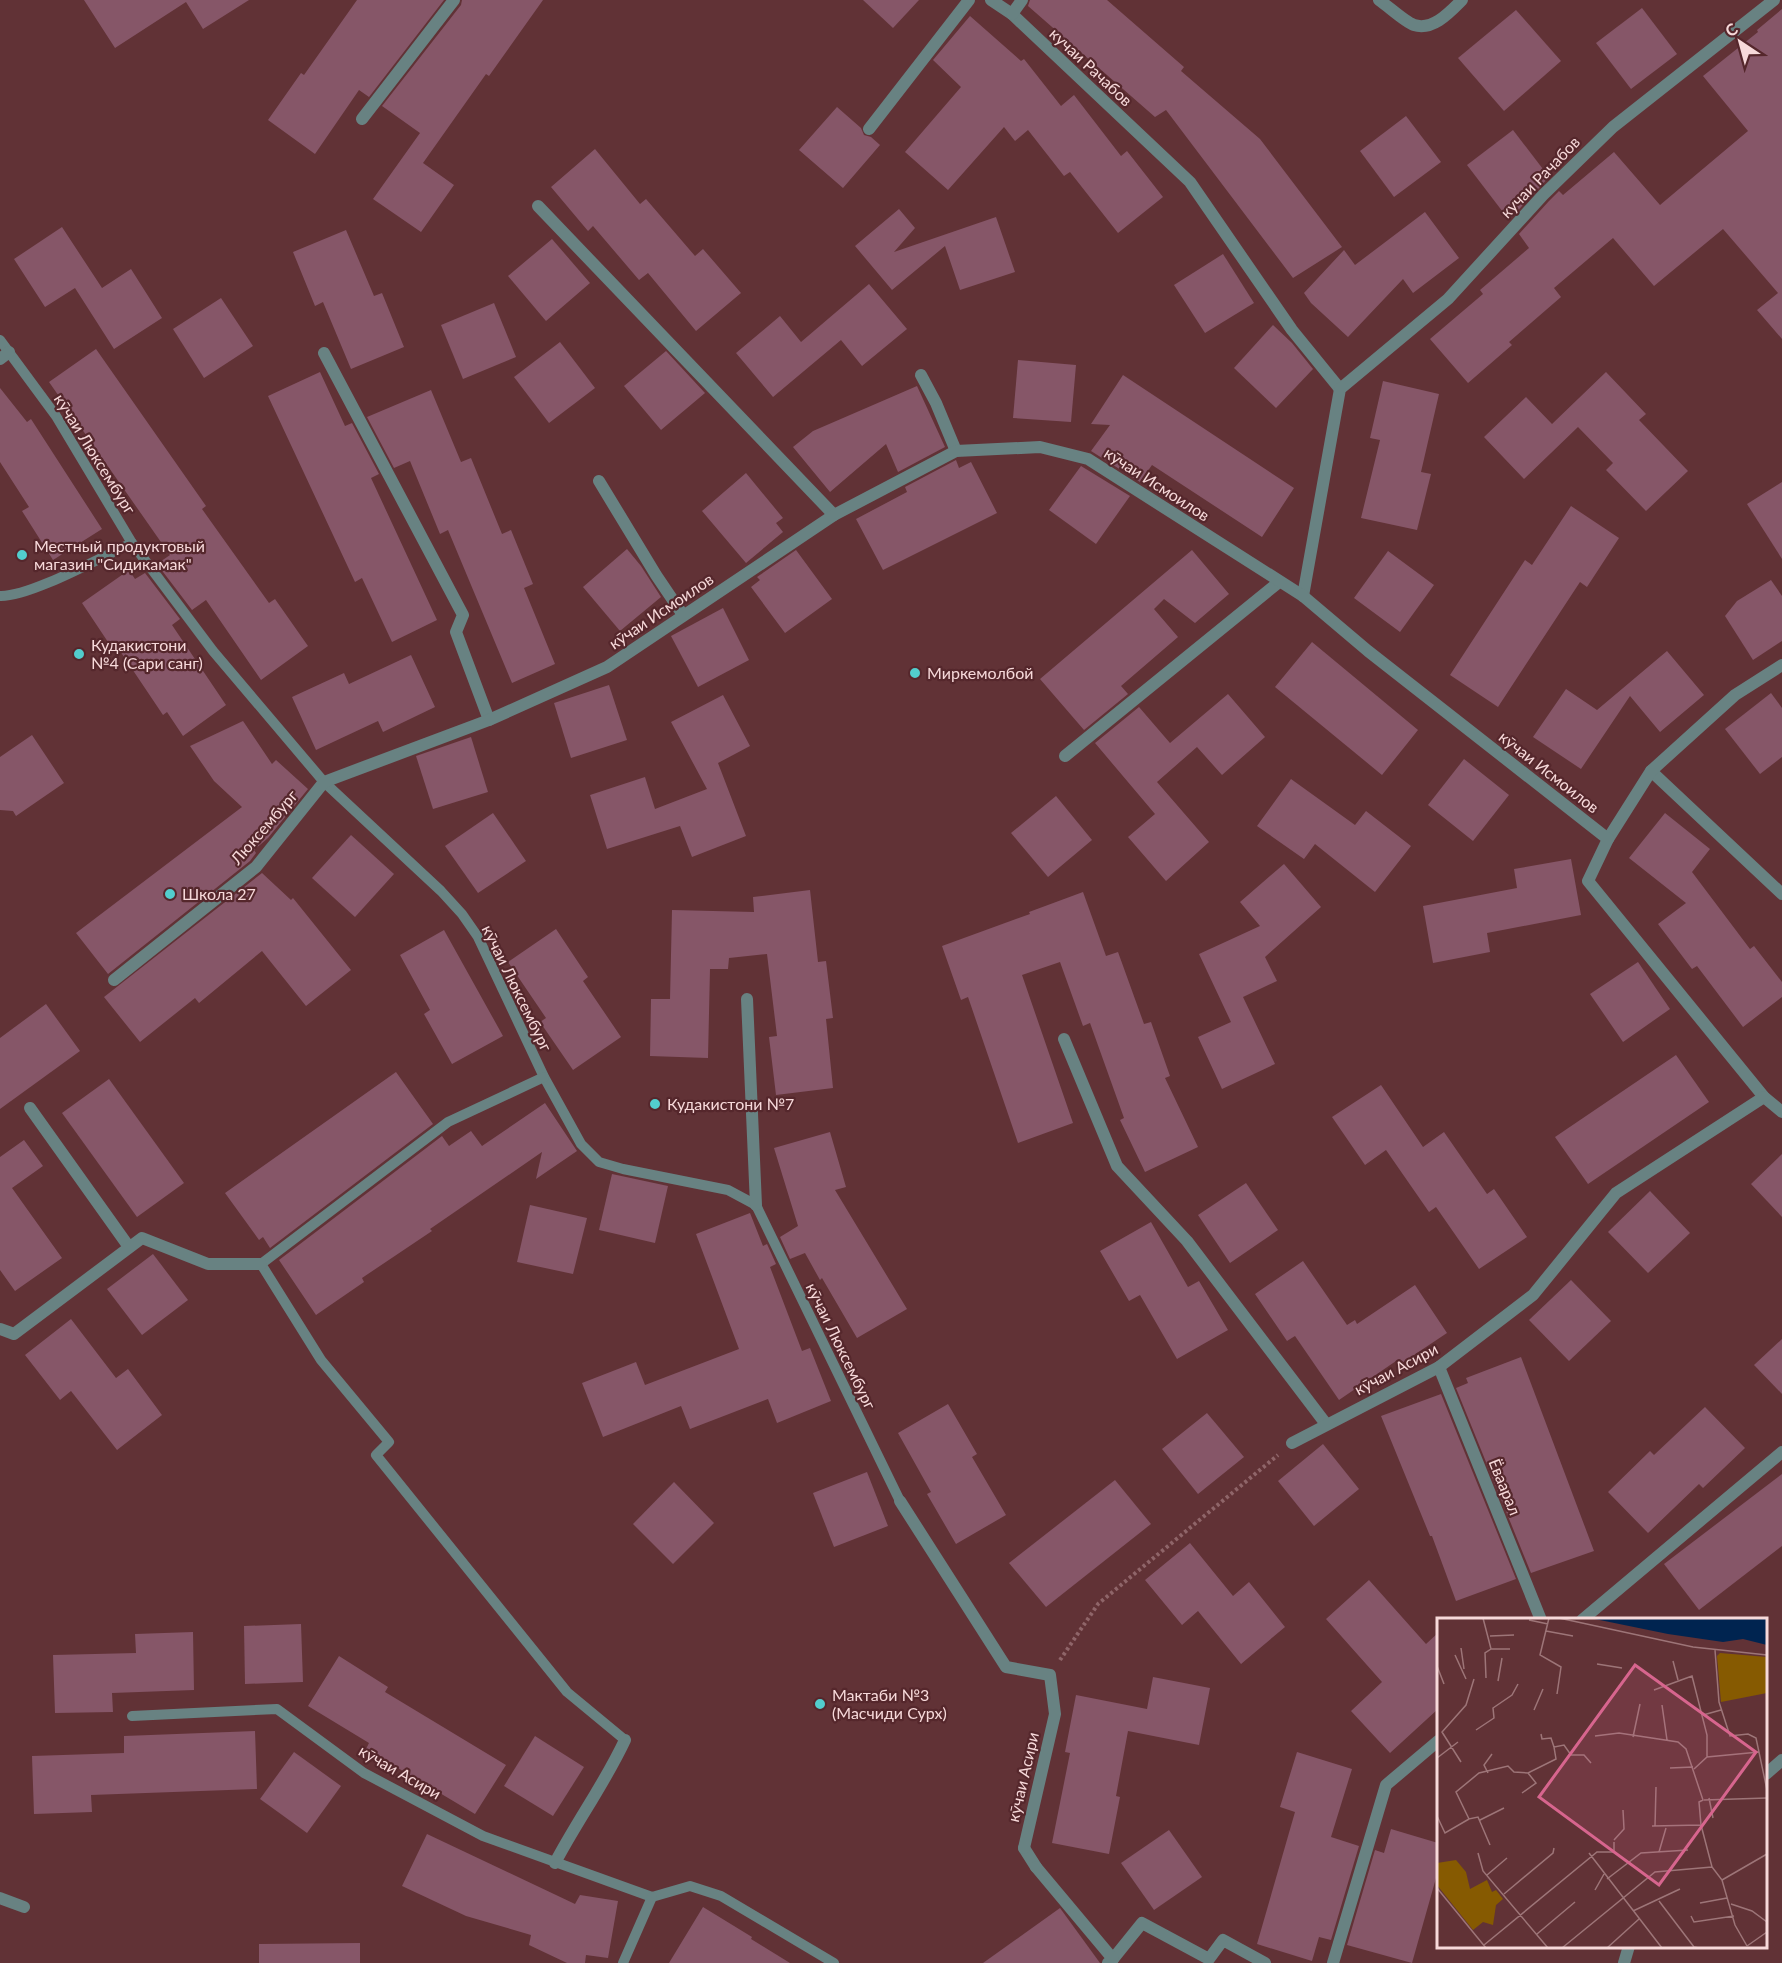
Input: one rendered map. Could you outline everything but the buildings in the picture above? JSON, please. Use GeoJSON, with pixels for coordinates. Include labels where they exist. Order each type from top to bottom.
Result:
{"type":"FeatureCollection","features":[{"type":"Feature","properties":{"kind":"street"},"geometry":{"type":"LineString","coordinates":[[362,119],[454,0]]}},
{"type":"Feature","properties":{"kind":"street"},"geometry":{"type":"LineString","coordinates":[[869,129],[969,0]]}},
{"type":"Feature","properties":{"kind":"street","name":"кучаи Рачабов"},"geometry":{"type":"LineString","coordinates":[[991,0],[1012,14],[1190,182],[1292,330],[1340,389],[1448,299],[1543,195],[1612,127],[1774,0]]}},
{"type":"Feature","properties":{"kind":"street"},"geometry":{"type":"LineString","coordinates":[[1012,14],[1022,0]]}},
{"type":"Feature","properties":{"kind":"street"},"geometry":{"type":"LineString","coordinates":[[1380,0],[1414,25],[1431,25],[1448,14],[1462,0]]}},
{"type":"Feature","properties":{"kind":"street"},"geometry":{"type":"LineString","coordinates":[[538,206],[834,515]]}},
{"type":"Feature","properties":{"kind":"street"},"geometry":{"type":"LineString","coordinates":[[324,352],[463,615],[456,632],[489,720]]}},
{"type":"Feature","properties":{"kind":"street"},"geometry":{"type":"LineString","coordinates":[[921,375],[936,403],[956,451]]}},
{"type":"Feature","properties":{"kind":"street"},"geometry":{"type":"LineString","coordinates":[[1303,596],[1340,389]]}},
{"type":"Feature","properties":{"kind":"street","name":"кӯчаи Исмоилов"},"geometry":{"type":"LineString","coordinates":[[324,782],[489,720],[607,667],[834,515],[956,451],[1040,447],[1088,459],[1303,596],[1368,651],[1608,838]]}},
{"type":"Feature","properties":{"kind":"street"},"geometry":{"type":"LineString","coordinates":[[599,481],[683,615]]}},
{"type":"Feature","properties":{"kind":"street"},"geometry":{"type":"LineString","coordinates":[[1065,756],[1279,582]]}},
{"type":"Feature","properties":{"kind":"street"},"geometry":{"type":"LineString","coordinates":[[1782,665],[1735,695],[1651,771],[1608,838],[1588,881],[1764,1097],[1782,1112]]}},
{"type":"Feature","properties":{"kind":"street"},"geometry":{"type":"LineString","coordinates":[[1651,771],[1782,894]]}},
{"type":"Feature","properties":{"kind":"street","name":"Люксембург"},"geometry":{"type":"LineString","coordinates":[[114,980],[256,867],[324,782]]}},
{"type":"Feature","properties":{"kind":"street"},"geometry":{"type":"LineString","coordinates":[[747,999],[756,1205]]}},
{"type":"Feature","properties":{"kind":"street"},"geometry":{"type":"LineString","coordinates":[[1064,1039],[1117,1166],[1187,1241],[1326,1424]]}},
{"type":"Feature","properties":{"kind":"street","name":"кӯчаи Асири"},"geometry":{"type":"LineString","coordinates":[[1292,1443],[1439,1367],[1533,1295],[1616,1193],[1764,1097]]}},
{"type":"Feature","properties":{"kind":"street"},"geometry":{"type":"LineString","coordinates":[[30,1108],[129,1247]]}},
{"type":"Feature","properties":{"kind":"street"},"geometry":{"type":"LineString","coordinates":[[0,1329],[14,1334],[142,1238],[208,1264],[261,1264]]}},
{"type":"Feature","properties":{"kind":"street","name":"Ёваарал"},"geometry":{"type":"LineString","coordinates":[[1439,1367],[1540,1618]]}},
{"type":"Feature","properties":{"kind":"street"},"geometry":{"type":"LineString","coordinates":[[1584,1618],[1782,1452]]}},
{"type":"Feature","properties":{"kind":"street"},"geometry":{"type":"LineString","coordinates":[[900,1501],[1006,1667],[1050,1675]]}},
{"type":"Feature","properties":{"kind":"street","name":"кӯчаи Асири"},"geometry":{"type":"LineString","coordinates":[[1050,1675],[1055,1714],[1024,1848],[1036,1867],[1110,1961]]}},
{"type":"Feature","properties":{"kind":"street"},"geometry":{"type":"LineString","coordinates":[[555,1863],[572,1829],[611,1770],[625,1740]]}},
{"type":"Feature","properties":{"kind":"street"},"geometry":{"type":"LineString","coordinates":[[1333,1963],[1386,1785],[1437,1742]]}},
{"type":"Feature","properties":{"kind":"street"},"geometry":{"type":"LineString","coordinates":[[1767,1773],[1782,1760]]}},
{"type":"Feature","properties":{"kind":"street"},"geometry":{"type":"LineString","coordinates":[[0,1898],[24,1907]]}},
{"type":"Feature","properties":{"kind":"street"},"geometry":{"type":"LineString","coordinates":[[1110,1961],[1142,1923],[1209,1959],[1223,1940],[1265,1963]]}},
{"type":"Feature","properties":{"kind":"street"},"geometry":{"type":"LineString","coordinates":[[1624,1963],[1629,1948]]}},
{"type":"Feature","properties":{"kind":"lane","name":"кӯчаи Люксембург"},"geometry":{"type":"LineString","coordinates":[[0,340],[5,355],[56,416],[132,543],[213,651],[324,782],[441,891],[462,914],[478,937],[544,1077],[581,1144],[600,1162],[623,1169],[728,1190],[756,1205],[900,1501]]}},
{"type":"Feature","properties":{"kind":"lane"},"geometry":{"type":"LineString","coordinates":[[0,596],[30,590],[132,543]]}},
{"type":"Feature","properties":{"kind":"lane"},"geometry":{"type":"LineString","coordinates":[[544,1077],[448,1122],[261,1264],[321,1360],[389,1442],[376,1455],[567,1692],[625,1740]]}},
{"type":"Feature","properties":{"kind":"lane","name":"кӯчаи Асири"},"geometry":{"type":"LineString","coordinates":[[132,1716],[277,1709],[364,1773],[483,1836],[652,1897]]}},
{"type":"Feature","properties":{"kind":"lane"},"geometry":{"type":"LineString","coordinates":[[623,1963],[652,1897],[690,1886],[721,1896],[834,1963]]}},
{"type":"Feature","properties":{"kind":"path"},"geometry":{"type":"LineString","coordinates":[[1050,1675],[1098,1604],[1292,1443]]}},
{"type":"Feature","properties":{"kind":"place","name":"Местный продуктовый магазин \"Сидикамак\""},"geometry":{"type":"Point","coordinates":[22,555]}},
{"type":"Feature","properties":{"kind":"place","name":"Кудакистони №4 (Сари санг)"},"geometry":{"type":"Point","coordinates":[79,654]}},
{"type":"Feature","properties":{"kind":"place","name":"Миркемолбой"},"geometry":{"type":"Point","coordinates":[915,673]}},
{"type":"Feature","properties":{"kind":"place","name":"Школа 27"},"geometry":{"type":"Point","coordinates":[170,894]}},
{"type":"Feature","properties":{"kind":"place","name":"Кудакистони №7"},"geometry":{"type":"Point","coordinates":[655,1104]}},
{"type":"Feature","properties":{"kind":"place","name":"Мактаби №3 (Масчиди Сурх)"},"geometry":{"type":"Point","coordinates":[820,1704]}}]}
